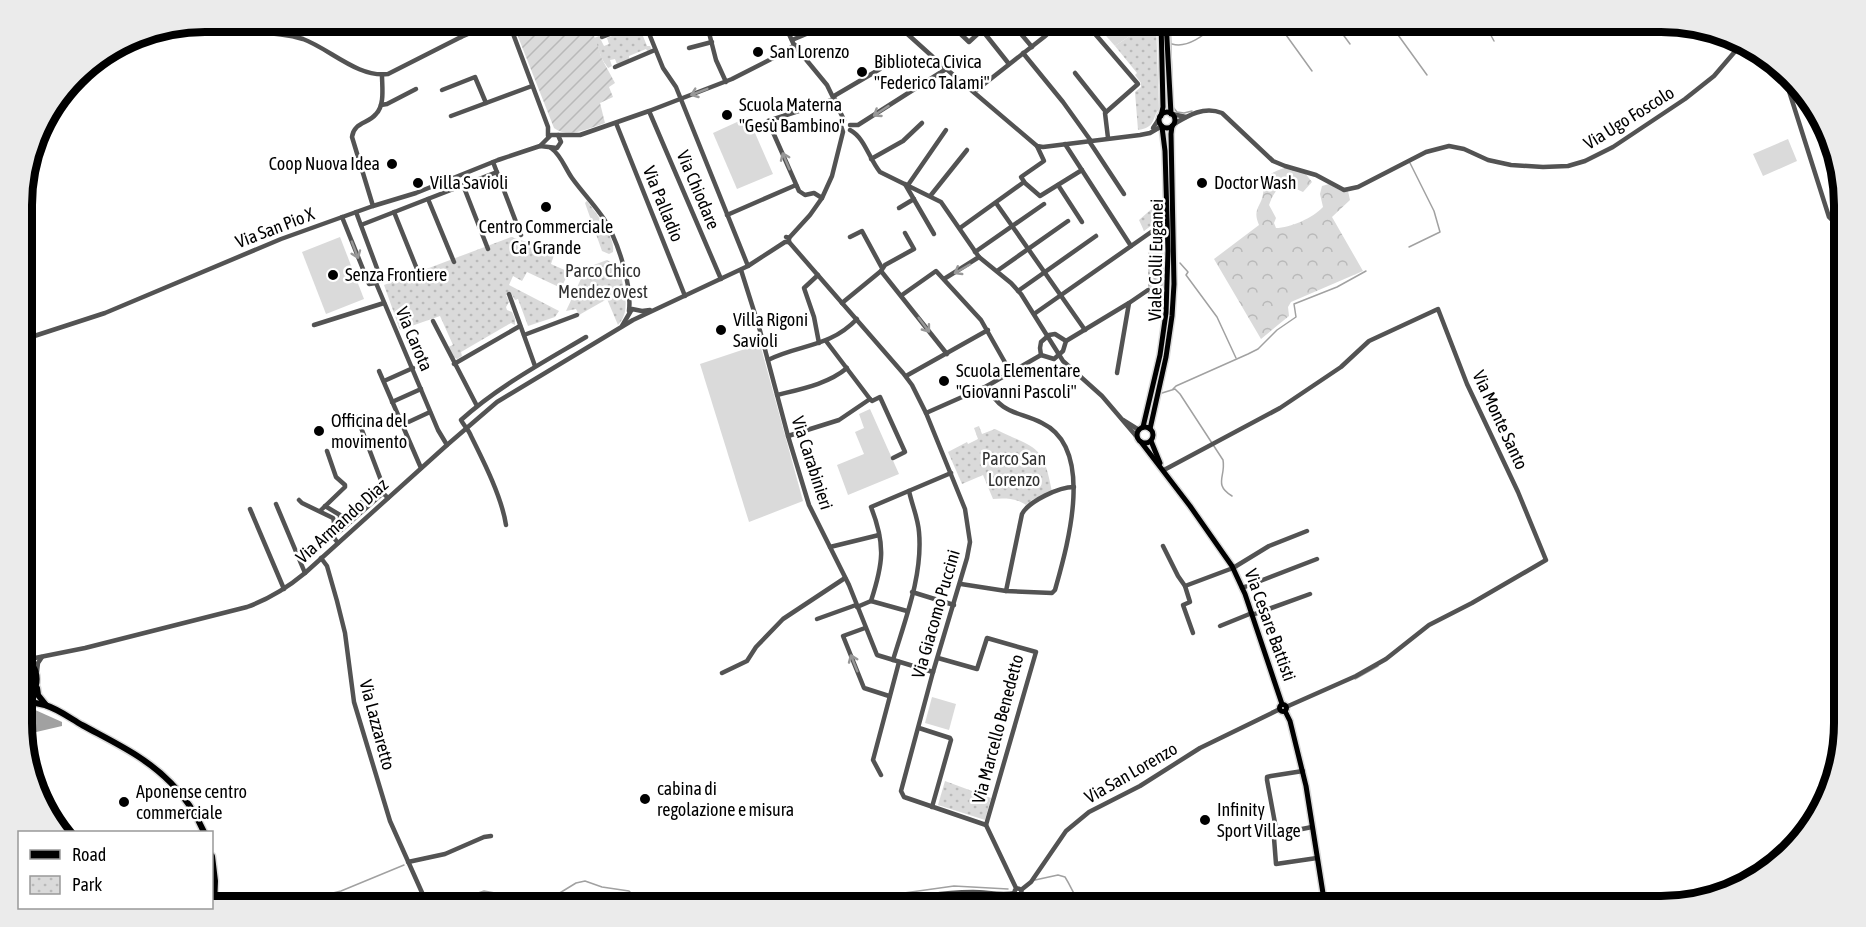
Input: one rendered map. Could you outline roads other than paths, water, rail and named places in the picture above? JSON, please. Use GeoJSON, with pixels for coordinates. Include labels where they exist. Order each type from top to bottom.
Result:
{"type":"FeatureCollection","features":[{"type":"Feature","properties":{"kind":"highway"},"geometry":{"type":"LineString","coordinates":[[37,688],[38,695],[46,705]]}},
{"type":"Feature","properties":{"kind":"highway"},"geometry":{"type":"LineString","coordinates":[[31,702],[46,705],[161,773],[184,797],[204,831]]}},
{"type":"Feature","properties":{"kind":"highway"},"geometry":{"type":"LineString","coordinates":[[213,864],[214,896]]}},
{"type":"Feature","properties":{"kind":"main road","name":"Viale Colli Euganei"},"geometry":{"type":"LineString","coordinates":[[1144,428],[1160,355],[1166,313],[1168,251],[1164,141],[1160,118],[1163,107],[1161,31]]}},
{"type":"Feature","properties":{"kind":"main road","name":"Viale Colli Euganei"},"geometry":{"type":"LineString","coordinates":[[1144,428],[1166,357],[1174,284],[1171,134],[1174,119],[1171,114],[1167,31]]}},
{"type":"Feature","properties":{"kind":"main road"},"geometry":{"type":"LineString","coordinates":[[1160,118],[1166,113],[1171,114]]}},
{"type":"Feature","properties":{"kind":"main road"},"geometry":{"type":"LineString","coordinates":[[1162,127],[1168,128],[1173,125]]}},
{"type":"Feature","properties":{"kind":"main road"},"geometry":{"type":"LineString","coordinates":[[1137,437],[1144,428]]}},
{"type":"Feature","properties":{"kind":"main road","name":"Via Cesare Battisti"},"geometry":{"type":"LineString","coordinates":[[1144,428],[1153,435],[1150,441],[1164,470],[1233,568],[1252,614],[1283,708],[1290,721],[1303,771],[1323,895]]}},
{"type":"Feature","properties":{"kind":"main road","name":"Via Cesare Battisti"},"geometry":{"type":"LineString","coordinates":[[1137,437],[1164,470]]}},
{"type":"Feature","properties":{"kind":"main road"},"geometry":{"type":"LineString","coordinates":[[1141,442],[1146,444],[1150,441]]}},
{"type":"Feature","properties":{"kind":"main road"},"geometry":{"type":"LineString","coordinates":[[31,663],[37,671],[38,679],[37,688],[31,695]]}},
{"type":"Feature","properties":{"kind":"street"},"geometry":{"type":"LineString","coordinates":[[230,31],[279,34],[306,40],[351,66],[382,75],[475,31]]}},
{"type":"Feature","properties":{"kind":"street"},"geometry":{"type":"LineString","coordinates":[[457,31],[460,37]]}},
{"type":"Feature","properties":{"kind":"street"},"geometry":{"type":"LineString","coordinates":[[513,31],[549,129],[547,143],[559,155],[573,180],[606,223],[621,260],[630,300],[628,313],[636,319]]}},
{"type":"Feature","properties":{"kind":"street"},"geometry":{"type":"LineString","coordinates":[[602,37],[617,31]]}},
{"type":"Feature","properties":{"kind":"street"},"geometry":{"type":"LineString","coordinates":[[647,31],[663,68],[676,87],[748,266]]}},
{"type":"Feature","properties":{"kind":"street"},"geometry":{"type":"LineString","coordinates":[[709,31],[718,65],[726,82]]}},
{"type":"Feature","properties":{"kind":"street"},"geometry":{"type":"LineString","coordinates":[[788,31],[795,45],[835,98],[844,120]]}},
{"type":"Feature","properties":{"kind":"street"},"geometry":{"type":"LineString","coordinates":[[792,40],[813,31]]}},
{"type":"Feature","properties":{"kind":"street"},"geometry":{"type":"LineString","coordinates":[[904,31],[1037,146],[1044,161],[1021,177],[1040,196],[1082,170]]}},
{"type":"Feature","properties":{"kind":"street"},"geometry":{"type":"LineString","coordinates":[[957,31],[969,42],[981,31]]}},
{"type":"Feature","properties":{"kind":"street"},"geometry":{"type":"LineString","coordinates":[[983,31],[1009,64]]}},
{"type":"Feature","properties":{"kind":"street"},"geometry":{"type":"LineString","coordinates":[[1018,31],[1032,47]]}},
{"type":"Feature","properties":{"kind":"street"},"geometry":{"type":"LineString","coordinates":[[974,92],[1050,31]]}},
{"type":"Feature","properties":{"kind":"street"},"geometry":{"type":"LineString","coordinates":[[1093,31],[1138,84],[1106,112]]}},
{"type":"Feature","properties":{"kind":"street"},"geometry":{"type":"LineString","coordinates":[[689,48],[712,42]]}},
{"type":"Feature","properties":{"kind":"street"},"geometry":{"type":"LineString","coordinates":[[548,138],[557,135],[580,135],[681,99],[726,82],[795,45]]}},
{"type":"Feature","properties":{"kind":"street","name":"Via Ugo Foscolo"},"geometry":{"type":"LineString","coordinates":[[1173,125],[1200,111],[1222,113],[1273,160],[1316,175],[1344,190],[1358,188],[1426,152],[1449,146],[1464,149],[1488,160],[1511,165],[1568,166],[1592,158],[1613,147],[1685,99],[1714,76],[1737,49]]}},
{"type":"Feature","properties":{"kind":"street"},"geometry":{"type":"LineString","coordinates":[[615,67],[655,50]]}},
{"type":"Feature","properties":{"kind":"street"},"geometry":{"type":"LineString","coordinates":[[1023,54],[1063,102],[1124,194]]}},
{"type":"Feature","properties":{"kind":"street"},"geometry":{"type":"LineString","coordinates":[[843,132],[846,133],[850,128],[945,68]]}},
{"type":"Feature","properties":{"kind":"street"},"geometry":{"type":"LineString","coordinates":[[822,198],[814,194],[805,195],[799,190],[768,121],[835,98],[880,69]]}},
{"type":"Feature","properties":{"kind":"street"},"geometry":{"type":"LineString","coordinates":[[1075,73],[1106,112],[1108,138]]}},
{"type":"Feature","properties":{"kind":"street"},"geometry":{"type":"LineString","coordinates":[[373,206],[352,137],[355,127],[377,114],[381,105],[382,75]]}},
{"type":"Feature","properties":{"kind":"street"},"geometry":{"type":"LineString","coordinates":[[442,90],[474,77],[486,103]]}},
{"type":"Feature","properties":{"kind":"street"},"geometry":{"type":"LineString","coordinates":[[1786,84],[1829,217],[1834,222]]}},
{"type":"Feature","properties":{"kind":"street"},"geometry":{"type":"LineString","coordinates":[[451,116],[532,86]]}},
{"type":"Feature","properties":{"kind":"street"},"geometry":{"type":"LineString","coordinates":[[381,105],[416,89]]}},
{"type":"Feature","properties":{"kind":"street","name":"Via Chiodare"},"geometry":{"type":"LineString","coordinates":[[649,111],[721,279]]}},
{"type":"Feature","properties":{"kind":"street","name":"Via Ugo Foscolo"},"geometry":{"type":"LineString","coordinates":[[1171,114],[1186,117]]}},
{"type":"Feature","properties":{"kind":"street"},"geometry":{"type":"LineString","coordinates":[[1150,133],[1160,118]]}},
{"type":"Feature","properties":{"kind":"street","name":"Via Cesare Battisti"},"geometry":{"type":"LineString","coordinates":[[844,120],[857,135],[880,172],[931,195],[946,207],[979,257],[1018,291],[1059,356],[1102,396],[1137,437]]}},
{"type":"Feature","properties":{"kind":"street","name":"Via Armando Diaz"},"geometry":{"type":"LineString","coordinates":[[31,658],[84,648],[247,607],[268,599],[284,589],[305,573],[497,402],[621,327],[741,270],[787,241],[822,198],[833,171],[843,132],[840,123],[844,120]]}},
{"type":"Feature","properties":{"kind":"street","name":"Via Palladio"},"geometry":{"type":"LineString","coordinates":[[616,123],[685,296]]}},
{"type":"Feature","properties":{"kind":"street"},"geometry":{"type":"LineString","coordinates":[[871,159],[903,141],[922,123]]}},
{"type":"Feature","properties":{"kind":"street"},"geometry":{"type":"LineString","coordinates":[[1037,146],[1150,133],[1162,127]]}},
{"type":"Feature","properties":{"kind":"street"},"geometry":{"type":"LineString","coordinates":[[549,129],[561,139],[559,155]]}},
{"type":"Feature","properties":{"kind":"street"},"geometry":{"type":"LineString","coordinates":[[934,234],[906,184],[946,130]]}},
{"type":"Feature","properties":{"kind":"street"},"geometry":{"type":"LineString","coordinates":[[1150,133],[1164,141]]}},
{"type":"Feature","properties":{"kind":"street","name":"Via San Pio X"},"geometry":{"type":"LineString","coordinates":[[32,337],[105,313],[255,249],[373,206],[416,194],[493,162],[540,146],[548,138]]}},
{"type":"Feature","properties":{"kind":"street"},"geometry":{"type":"LineString","coordinates":[[1065,144],[1131,246]]}},
{"type":"Feature","properties":{"kind":"street","name":"Via San Pio X"},"geometry":{"type":"LineString","coordinates":[[540,146],[551,148]]}},
{"type":"Feature","properties":{"kind":"street"},"geometry":{"type":"LineString","coordinates":[[551,148],[560,146]]}},
{"type":"Feature","properties":{"kind":"street"},"geometry":{"type":"LineString","coordinates":[[931,195],[968,150]]}},
{"type":"Feature","properties":{"kind":"street"},"geometry":{"type":"LineString","coordinates":[[493,162],[521,235]]}},
{"type":"Feature","properties":{"kind":"street"},"geometry":{"type":"LineString","coordinates":[[361,225],[497,172]]}},
{"type":"Feature","properties":{"kind":"street"},"geometry":{"type":"LineString","coordinates":[[960,228],[1024,182]]}},
{"type":"Feature","properties":{"kind":"street"},"geometry":{"type":"LineString","coordinates":[[463,185],[489,249]]}},
{"type":"Feature","properties":{"kind":"street"},"geometry":{"type":"LineString","coordinates":[[728,215],[796,185]]}},
{"type":"Feature","properties":{"kind":"street"},"geometry":{"type":"LineString","coordinates":[[1058,185],[1082,222]]}},
{"type":"Feature","properties":{"kind":"street"},"geometry":{"type":"LineString","coordinates":[[429,199],[454,262]]}},
{"type":"Feature","properties":{"kind":"street"},"geometry":{"type":"LineString","coordinates":[[899,208],[914,199]]}},
{"type":"Feature","properties":{"kind":"street"},"geometry":{"type":"LineString","coordinates":[[996,203],[1085,330]]}},
{"type":"Feature","properties":{"kind":"street"},"geometry":{"type":"LineString","coordinates":[[975,252],[1044,204]]}},
{"type":"Feature","properties":{"kind":"street"},"geometry":{"type":"LineString","coordinates":[[356,212],[381,279],[376,284]]}},
{"type":"Feature","properties":{"kind":"street"},"geometry":{"type":"LineString","coordinates":[[394,212],[420,274]]}},
{"type":"Feature","properties":{"kind":"street","name":"Via Carota"},"geometry":{"type":"LineString","coordinates":[[342,217],[369,284],[376,284],[430,412],[447,445]]}},
{"type":"Feature","properties":{"kind":"street"},"geometry":{"type":"LineString","coordinates":[[997,271],[1068,221]]}},
{"type":"Feature","properties":{"kind":"street"},"geometry":{"type":"LineString","coordinates":[[1034,314],[1154,230]]}},
{"type":"Feature","properties":{"kind":"street"},"geometry":{"type":"LineString","coordinates":[[850,237],[862,231],[882,269],[947,354]]}},
{"type":"Feature","properties":{"kind":"street"},"geometry":{"type":"LineString","coordinates":[[842,303],[882,269],[914,249],[905,233]]}},
{"type":"Feature","properties":{"kind":"street"},"geometry":{"type":"LineString","coordinates":[[1018,291],[1096,236]]}},
{"type":"Feature","properties":{"kind":"street","name":"Via Giacomo Puccini"},"geometry":{"type":"LineString","coordinates":[[787,241],[906,376],[926,413],[965,509],[969,529],[969,550],[961,584],[933,672],[902,794],[904,797],[932,807]]}},
{"type":"Feature","properties":{"kind":"street"},"geometry":{"type":"LineString","coordinates":[[944,279],[979,257]]}},
{"type":"Feature","properties":{"kind":"street","name":"Via Carabinieri"},"geometry":{"type":"LineString","coordinates":[[741,270],[809,505],[845,578],[878,655],[893,660]]}},
{"type":"Feature","properties":{"kind":"street"},"geometry":{"type":"LineString","coordinates":[[902,296],[936,271],[988,330],[1011,373]]}},
{"type":"Feature","properties":{"kind":"street"},"geometry":{"type":"LineString","coordinates":[[865,272],[869,279]]}},
{"type":"Feature","properties":{"kind":"street"},"geometry":{"type":"LineString","coordinates":[[818,275],[804,288],[814,316],[819,343]]}},
{"type":"Feature","properties":{"kind":"street"},"geometry":{"type":"LineString","coordinates":[[1041,355],[1050,359],[1059,356],[1066,341],[1148,290]]}},
{"type":"Feature","properties":{"kind":"street"},"geometry":{"type":"LineString","coordinates":[[509,294],[535,366]]}},
{"type":"Feature","properties":{"kind":"street"},"geometry":{"type":"LineString","coordinates":[[630,300],[637,310],[636,319]]}},
{"type":"Feature","properties":{"kind":"street"},"geometry":{"type":"LineString","coordinates":[[314,326],[384,303]]}},
{"type":"Feature","properties":{"kind":"street"},"geometry":{"type":"LineString","coordinates":[[1117,373],[1128,303]]}},
{"type":"Feature","properties":{"kind":"street","name":"Via Armando Diaz"},"geometry":{"type":"LineString","coordinates":[[621,327],[632,309],[653,310]]}},
{"type":"Feature","properties":{"kind":"street","name":"Via Monte Santo"},"geometry":{"type":"LineString","coordinates":[[1164,470],[1280,408],[1341,367],[1369,341],[1438,309],[1467,384],[1518,492],[1546,560],[1430,626],[1386,658],[1356,676],[1283,708]]}},
{"type":"Feature","properties":{"kind":"street"},"geometry":{"type":"LineString","coordinates":[[524,335],[577,315]]}},
{"type":"Feature","properties":{"kind":"street"},"geometry":{"type":"LineString","coordinates":[[768,360],[826,341],[845,331],[857,319]]}},
{"type":"Feature","properties":{"kind":"street"},"geometry":{"type":"LineString","coordinates":[[433,321],[477,406]]}},
{"type":"Feature","properties":{"kind":"street"},"geometry":{"type":"LineString","coordinates":[[454,364],[520,326]]}},
{"type":"Feature","properties":{"kind":"street"},"geometry":{"type":"LineString","coordinates":[[906,376],[988,330]]}},
{"type":"Feature","properties":{"kind":"street"},"geometry":{"type":"LineString","coordinates":[[1041,355],[1041,342],[1047,336],[1055,334],[1066,341]]}},
{"type":"Feature","properties":{"kind":"street"},"geometry":{"type":"LineString","coordinates":[[507,525],[478,451],[461,420],[498,390],[586,337]]}},
{"type":"Feature","properties":{"kind":"street"},"geometry":{"type":"LineString","coordinates":[[826,341],[870,399],[872,401],[880,398],[905,453],[893,458]]}},
{"type":"Feature","properties":{"kind":"street"},"geometry":{"type":"LineString","coordinates":[[578,342],[583,350]]}},
{"type":"Feature","properties":{"kind":"street"},"geometry":{"type":"LineString","coordinates":[[926,413],[987,386],[1041,355]]}},
{"type":"Feature","properties":{"kind":"street"},"geometry":{"type":"LineString","coordinates":[[384,381],[412,368]]}},
{"type":"Feature","properties":{"kind":"street"},"geometry":{"type":"LineString","coordinates":[[777,395],[822,382],[847,368]]}},
{"type":"Feature","properties":{"kind":"street"},"geometry":{"type":"LineString","coordinates":[[379,371],[421,468]]}},
{"type":"Feature","properties":{"kind":"street"},"geometry":{"type":"LineString","coordinates":[[961,584],[1006,591],[1049,594],[1054,591],[1068,540],[1074,487],[1067,451],[1055,434],[1044,424],[1004,409],[993,398],[987,386]]}},
{"type":"Feature","properties":{"kind":"street"},"geometry":{"type":"LineString","coordinates":[[392,402],[421,389]]}},
{"type":"Feature","properties":{"kind":"street"},"geometry":{"type":"LineString","coordinates":[[788,436],[839,420],[870,399]]}},
{"type":"Feature","properties":{"kind":"street"},"geometry":{"type":"LineString","coordinates":[[402,425],[430,412]]}},
{"type":"Feature","properties":{"kind":"street"},"geometry":{"type":"LineString","coordinates":[[357,417],[382,483],[390,495]]}},
{"type":"Feature","properties":{"kind":"street","name":"Via Cesare Battisti"},"geometry":{"type":"LineString","coordinates":[[1121,418],[1144,428]]}},
{"type":"Feature","properties":{"kind":"street"},"geometry":{"type":"LineString","coordinates":[[320,511],[345,488],[345,485],[336,477],[327,451]]}},
{"type":"Feature","properties":{"kind":"street"},"geometry":{"type":"LineString","coordinates":[[871,601],[882,564],[882,549],[871,507],[951,473]]}},
{"type":"Feature","properties":{"kind":"street"},"geometry":{"type":"LineString","coordinates":[[382,483],[383,493]]}},
{"type":"Feature","properties":{"kind":"street"},"geometry":{"type":"LineString","coordinates":[[335,522],[341,521],[382,483]]}},
{"type":"Feature","properties":{"kind":"street"},"geometry":{"type":"LineString","coordinates":[[1006,591],[1025,507],[1044,496],[1074,487]]}},
{"type":"Feature","properties":{"kind":"street"},"geometry":{"type":"LineString","coordinates":[[909,491],[919,536],[918,563],[893,660],[933,672]]}},
{"type":"Feature","properties":{"kind":"street"},"geometry":{"type":"LineString","coordinates":[[383,493],[390,495]]}},
{"type":"Feature","properties":{"kind":"street"},"geometry":{"type":"LineString","coordinates":[[340,531],[383,493]]}},
{"type":"Feature","properties":{"kind":"street"},"geometry":{"type":"LineString","coordinates":[[299,500],[333,518],[335,522]]}},
{"type":"Feature","properties":{"kind":"street"},"geometry":{"type":"LineString","coordinates":[[276,504],[305,573]]}},
{"type":"Feature","properties":{"kind":"street"},"geometry":{"type":"LineString","coordinates":[[325,506],[340,515],[340,531],[344,538]]}},
{"type":"Feature","properties":{"kind":"street"},"geometry":{"type":"LineString","coordinates":[[250,509],[284,589]]}},
{"type":"Feature","properties":{"kind":"street"},"geometry":{"type":"LineString","coordinates":[[335,522],[332,532],[333,538],[338,543]]}},
{"type":"Feature","properties":{"kind":"street"},"geometry":{"type":"LineString","coordinates":[[1185,586],[1233,568],[1269,546],[1308,531]]}},
{"type":"Feature","properties":{"kind":"street"},"geometry":{"type":"LineString","coordinates":[[830,547],[879,536]]}},
{"type":"Feature","properties":{"kind":"street"},"geometry":{"type":"LineString","coordinates":[[1163,546],[1191,602],[1183,605],[1193,633]]}},
{"type":"Feature","properties":{"kind":"street","name":"Via Lazzaretto"},"geometry":{"type":"LineString","coordinates":[[321,558],[327,566],[345,633],[351,682],[360,723],[390,821],[423,896]]}},
{"type":"Feature","properties":{"kind":"street"},"geometry":{"type":"LineString","coordinates":[[1242,588],[1317,559]]}},
{"type":"Feature","properties":{"kind":"street"},"geometry":{"type":"LineString","coordinates":[[722,673],[747,661],[756,647],[783,619],[845,578]]}},
{"type":"Feature","properties":{"kind":"street"},"geometry":{"type":"LineString","coordinates":[[912,592],[954,605]]}},
{"type":"Feature","properties":{"kind":"street"},"geometry":{"type":"LineString","coordinates":[[1220,626],[1310,594]]}},
{"type":"Feature","properties":{"kind":"street"},"geometry":{"type":"LineString","coordinates":[[818,619],[871,601],[907,611]]}},
{"type":"Feature","properties":{"kind":"street"},"geometry":{"type":"LineString","coordinates":[[865,628],[843,636],[864,688],[889,696]]}},
{"type":"Feature","properties":{"kind":"street","name":"Via Marcello Benedetto"},"geometry":{"type":"LineString","coordinates":[[938,658],[977,669],[987,638],[1036,652],[987,825]]}},
{"type":"Feature","properties":{"kind":"street"},"geometry":{"type":"LineString","coordinates":[[37,671],[38,663],[43,656]]}},
{"type":"Feature","properties":{"kind":"street"},"geometry":{"type":"LineString","coordinates":[[881,775],[873,760],[899,662]]}},
{"type":"Feature","properties":{"kind":"street","name":"Via San Lorenzo"},"geometry":{"type":"LineString","coordinates":[[1018,892],[1031,882],[1066,831],[1077,821],[1140,786],[1190,753],[1283,708]]}},
{"type":"Feature","properties":{"kind":"street"},"geometry":{"type":"LineString","coordinates":[[919,728],[951,738],[932,807],[987,825],[1019,895]]}},
{"type":"Feature","properties":{"kind":"street"},"geometry":{"type":"LineString","coordinates":[[1303,771],[1267,777],[1277,834],[1274,838],[1276,864],[1317,858]]}},
{"type":"Feature","properties":{"kind":"street"},"geometry":{"type":"LineString","coordinates":[[1277,834],[1312,827]]}},
{"type":"Feature","properties":{"kind":"street"},"geometry":{"type":"LineString","coordinates":[[408,862],[445,854],[491,836]]}},
{"type":"Feature","properties":{"kind":"street"},"geometry":{"type":"LineString","coordinates":[[927,896],[941,893],[1008,894],[1018,892]]}},
{"type":"Feature","properties":{"kind":"waterway"},"geometry":{"type":"LineString","coordinates":[[1158,31],[1159,36]]}},
{"type":"Feature","properties":{"kind":"waterway"},"geometry":{"type":"LineString","coordinates":[[1170,31],[1173,107],[1177,112],[1192,111]]}},
{"type":"Feature","properties":{"kind":"waterway"},"geometry":{"type":"LineString","coordinates":[[1172,44],[1192,42],[1208,31]]}},
{"type":"Feature","properties":{"kind":"waterway"},"geometry":{"type":"LineString","coordinates":[[1283,31],[1312,71]]}},
{"type":"Feature","properties":{"kind":"waterway"},"geometry":{"type":"LineString","coordinates":[[1340,31],[1350,44]]}},
{"type":"Feature","properties":{"kind":"waterway"},"geometry":{"type":"LineString","coordinates":[[1395,31],[1427,75]]}},
{"type":"Feature","properties":{"kind":"waterway"},"geometry":{"type":"LineString","coordinates":[[1488,31],[1494,41]]}},
{"type":"Feature","properties":{"kind":"waterway"},"geometry":{"type":"LineString","coordinates":[[1159,53],[1160,96]]}},
{"type":"Feature","properties":{"kind":"waterway"},"geometry":{"type":"LineString","coordinates":[[1409,247],[1440,232],[1434,211],[1410,163]]}},
{"type":"Feature","properties":{"kind":"waterway"},"geometry":{"type":"LineString","coordinates":[[1163,168],[1165,265]]}},
{"type":"Feature","properties":{"kind":"waterway"},"geometry":{"type":"LineString","coordinates":[[1180,263],[1188,272],[1186,275],[1217,317],[1236,358]]}},
{"type":"Feature","properties":{"kind":"waterway"},"geometry":{"type":"LineString","coordinates":[[1173,389],[1258,349],[1277,330],[1296,317],[1294,304],[1337,287],[1366,271]]}},
{"type":"Feature","properties":{"kind":"waterway"},"geometry":{"type":"LineString","coordinates":[[1162,393],[1175,389],[1180,394],[1223,460],[1222,484],[1226,492],[1232,496]]}},
{"type":"Feature","properties":{"kind":"waterway"},"geometry":{"type":"LineString","coordinates":[[1355,679],[1378,666]]}},
{"type":"Feature","properties":{"kind":"waterway"},"geometry":{"type":"LineString","coordinates":[[321,896],[341,891],[404,865]]}},
{"type":"Feature","properties":{"kind":"waterway"},"geometry":{"type":"LineString","coordinates":[[1035,880],[1058,875],[1065,877],[1076,895]]}},
{"type":"Feature","properties":{"kind":"waterway"},"geometry":{"type":"LineString","coordinates":[[553,896],[576,883],[585,881],[602,887],[629,891],[633,896]]}},
{"type":"Feature","properties":{"kind":"waterway"},"geometry":{"type":"LineString","coordinates":[[898,896],[954,886],[1008,889]]}},
{"type":"Feature","properties":{"kind":"waterway"},"geometry":{"type":"LineString","coordinates":[[470,896],[484,891],[498,896]]}},
{"type":"Feature","properties":{"kind":"place","name":"San Lorenzo"},"geometry":{"type":"Point","coordinates":[758,52]}},
{"type":"Feature","properties":{"kind":"place","name":"Biblioteca Civica \"Federico Talami\""},"geometry":{"type":"Point","coordinates":[862,72]}},
{"type":"Feature","properties":{"kind":"place","name":"Scuola Materna \"Gesù Bambino\""},"geometry":{"type":"Point","coordinates":[727,115]}},
{"type":"Feature","properties":{"kind":"place","name":"Coop Nuova Idea"},"geometry":{"type":"Point","coordinates":[392,164]}},
{"type":"Feature","properties":{"kind":"place","name":"Villa Savioli"},"geometry":{"type":"Point","coordinates":[418,183]}},
{"type":"Feature","properties":{"kind":"place","name":"Doctor Wash"},"geometry":{"type":"Point","coordinates":[1202,183]}},
{"type":"Feature","properties":{"kind":"place","name":"Centro Commerciale Ca' Grande"},"geometry":{"type":"Point","coordinates":[546,207]}},
{"type":"Feature","properties":{"kind":"place","name":"Senza Frontiere"},"geometry":{"type":"Point","coordinates":[333,275]}},
{"type":"Feature","properties":{"kind":"place","name":"Villa Rigoni Savioli"},"geometry":{"type":"Point","coordinates":[721,330]}},
{"type":"Feature","properties":{"kind":"place","name":"Scuola Elementare \"Giovanni Pascoli\""},"geometry":{"type":"Point","coordinates":[944,381]}},
{"type":"Feature","properties":{"kind":"place","name":"Officina del movimento"},"geometry":{"type":"Point","coordinates":[319,431]}},
{"type":"Feature","properties":{"kind":"place","name":"cabina di regolazione e misura"},"geometry":{"type":"Point","coordinates":[645,799]}},
{"type":"Feature","properties":{"kind":"place","name":"Aponense centro commerciale"},"geometry":{"type":"Point","coordinates":[124,802]}},
{"type":"Feature","properties":{"kind":"place","name":"Infinity Sport Village"},"geometry":{"type":"Point","coordinates":[1205,820]}},
{"type":"Feature","properties":{"kind":"park label","name":"Parco Chico Mendez ovest"},"geometry":{"type":"Point","coordinates":[603,281]}},
{"type":"Feature","properties":{"kind":"park label","name":"Parco San Lorenzo"},"geometry":{"type":"Point","coordinates":[1014,469]}}]}
